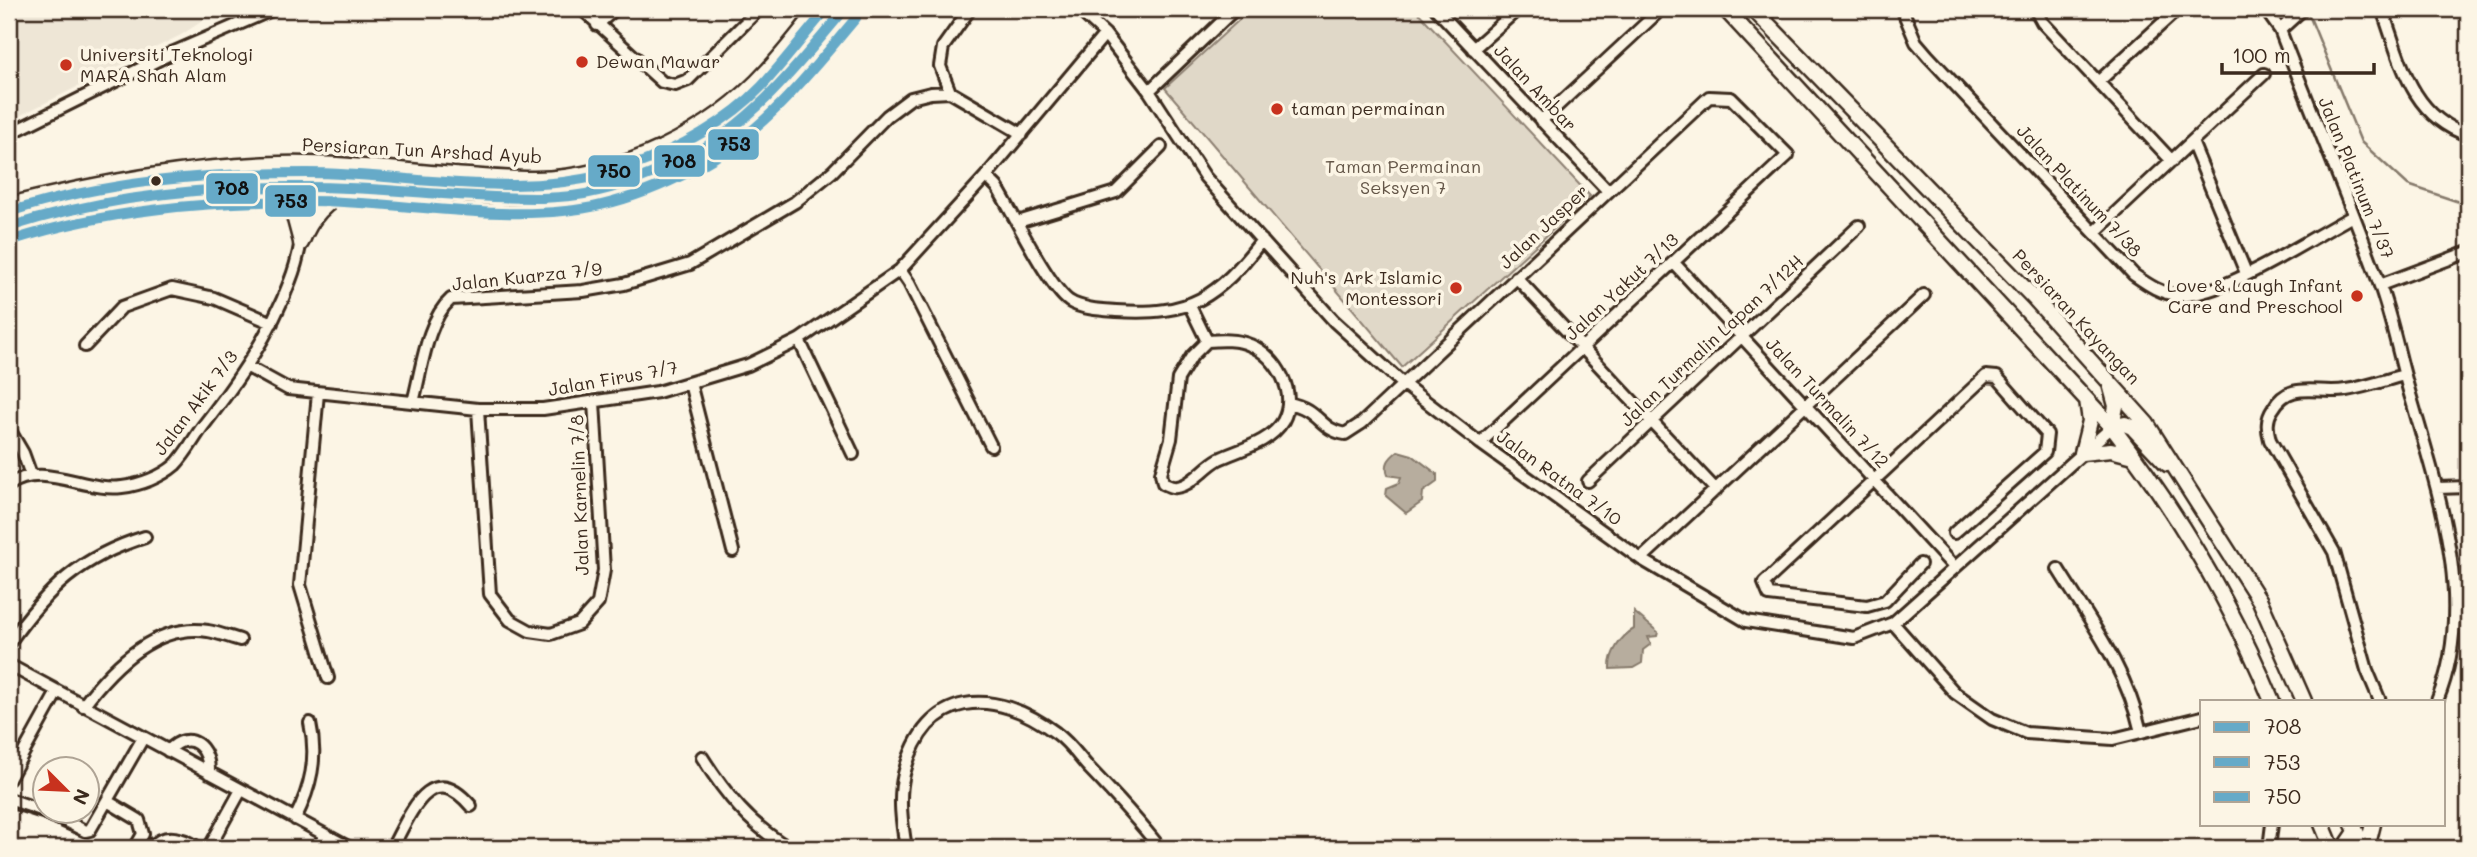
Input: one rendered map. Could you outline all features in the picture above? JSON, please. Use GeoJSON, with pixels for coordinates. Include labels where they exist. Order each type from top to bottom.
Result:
{"type":"FeatureCollection","features":[{"type":"Feature","properties":{"kind":"main road","name":"Persiaran Tun Arshad Ayub"},"geometry":{"type":"LineString","coordinates":[[9,205],[153,175],[261,166],[339,165],[536,179],[595,170],[640,158],[678,139],[721,112],[767,72],[819,9]]}},
{"type":"Feature","properties":{"kind":"main road"},"geometry":{"type":"LineString","coordinates":[[9,227],[59,211],[147,194],[307,187],[535,199],[597,192],[639,179],[688,156],[732,128],[770,98],[845,9]]}},
{"type":"Feature","properties":{"kind":"main road"},"geometry":{"type":"LineString","coordinates":[[1725,9],[2112,427],[2134,456],[2233,613],[2272,700]]}},
{"type":"Feature","properties":{"kind":"main road","name":"Persiaran Kayangan"},"geometry":{"type":"LineString","coordinates":[[1753,9],[2034,298],[2110,384],[2123,394],[2147,424],[2260,601],[2304,700]]}},
{"type":"Feature","properties":{"kind":"main road"},"geometry":{"type":"LineString","coordinates":[[271,189],[293,212],[301,243]]}},
{"type":"Feature","properties":{"kind":"main road"},"geometry":{"type":"LineString","coordinates":[[301,243],[312,219],[326,204],[351,190]]}},
{"type":"Feature","properties":{"kind":"main road"},"geometry":{"type":"LineString","coordinates":[[2110,384],[2116,406],[2112,427]]}},
{"type":"Feature","properties":{"kind":"main road"},"geometry":{"type":"LineString","coordinates":[[2086,398],[2090,421],[2082,453],[2110,450],[2134,456]]}},
{"type":"Feature","properties":{"kind":"main road"},"geometry":{"type":"LineString","coordinates":[[2112,427],[2125,424],[2132,427],[2188,485]]}},
{"type":"Feature","properties":{"kind":"main road"},"geometry":{"type":"LineString","coordinates":[[9,817],[40,827],[87,848]]}},
{"type":"Feature","properties":{"kind":"main road"},"geometry":{"type":"LineString","coordinates":[[2323,826],[2332,848]]}},
{"type":"Feature","properties":{"kind":"main road"},"geometry":{"type":"LineString","coordinates":[[2358,826],[2365,848]]}},
{"type":"Feature","properties":{"kind":"main road"},"geometry":{"type":"LineString","coordinates":[[2345,848],[2358,826]]}},
{"type":"Feature","properties":{"kind":"main road"},"geometry":{"type":"LineString","coordinates":[[2365,848],[2372,826]]}},
{"type":"Feature","properties":{"kind":"main road"},"geometry":{"type":"LineString","coordinates":[[9,832],[35,839],[52,848]]}},
{"type":"Feature","properties":{"kind":"street"},"geometry":{"type":"LineString","coordinates":[[9,134],[174,52],[274,9]]}},
{"type":"Feature","properties":{"kind":"street"},"geometry":{"type":"LineString","coordinates":[[582,9],[662,82],[674,85],[688,80],[759,9]]}},
{"type":"Feature","properties":{"kind":"street"},"geometry":{"type":"LineString","coordinates":[[597,25],[615,9]]}},
{"type":"Feature","properties":{"kind":"street"},"geometry":{"type":"LineString","coordinates":[[970,9],[943,47],[940,66],[950,92],[1022,134]]}},
{"type":"Feature","properties":{"kind":"street","name":"Jalan Ratna 7/10"},"geometry":{"type":"LineString","coordinates":[[1078,9],[1105,34],[1149,91],[1205,177],[1334,321],[1402,383],[1480,443],[1641,559],[1746,621],[1854,638],[1893,624],[2112,427]]}},
{"type":"Feature","properties":{"kind":"street"},"geometry":{"type":"LineString","coordinates":[[1149,91],[1235,9]]}},
{"type":"Feature","properties":{"kind":"street","name":"Jalan Ambar"},"geometry":{"type":"LineString","coordinates":[[1436,9],[1608,191]]}},
{"type":"Feature","properties":{"kind":"street"},"geometry":{"type":"LineString","coordinates":[[1473,49],[1518,9]]}},
{"type":"Feature","properties":{"kind":"street","name":"Jalan Platinum 7/38"},"geometry":{"type":"LineString","coordinates":[[1902,9],[1916,42],[1928,56],[2134,275],[2167,292],[2178,295],[2211,290],[2353,216]]}},
{"type":"Feature","properties":{"kind":"street"},"geometry":{"type":"LineString","coordinates":[[2035,9],[2042,22],[2172,161]]}},
{"type":"Feature","properties":{"kind":"street"},"geometry":{"type":"LineString","coordinates":[[2098,82],[2178,9]]}},
{"type":"Feature","properties":{"kind":"street","name":"Jalan Platinum 7/37"},"geometry":{"type":"LineString","coordinates":[[2265,9],[2280,30],[2380,285],[2437,488],[2454,558],[2455,619],[2452,654],[2437,700]]}},
{"type":"Feature","properties":{"kind":"street"},"geometry":{"type":"LineString","coordinates":[[2382,9],[2410,87],[2419,102],[2439,121],[2468,135]]}},
{"type":"Feature","properties":{"kind":"street"},"geometry":{"type":"LineString","coordinates":[[2280,30],[2299,12]]}},
{"type":"Feature","properties":{"kind":"street"},"geometry":{"type":"LineString","coordinates":[[1541,121],[1656,14]]}},
{"type":"Feature","properties":{"kind":"street","name":"Jalan Firus 7/7"},"geometry":{"type":"LineString","coordinates":[[248,367],[289,389],[478,409],[543,408],[594,402],[690,383],[748,365],[799,340],[900,270],[986,176],[1105,34]]}},
{"type":"Feature","properties":{"kind":"street"},"geometry":{"type":"LineString","coordinates":[[2095,232],[2264,74]]}},
{"type":"Feature","properties":{"kind":"street","name":"Jalan Kuarza 7/9"},"geometry":{"type":"LineString","coordinates":[[413,401],[440,308],[451,299],[583,291],[624,284],[690,264],[795,202],[832,172],[887,116],[911,98],[950,92]]}},
{"type":"Feature","properties":{"kind":"street","name":"Jalan Yakut 7/13"},"geometry":{"type":"LineString","coordinates":[[1480,443],[1788,155],[1731,98],[1709,97]]}},
{"type":"Feature","properties":{"kind":"street","name":"Jalan Jasper"},"geometry":{"type":"LineString","coordinates":[[1288,403],[1305,406],[1331,432],[1345,434],[1362,422],[1709,97]]}},
{"type":"Feature","properties":{"kind":"street"},"geometry":{"type":"LineString","coordinates":[[2192,142],[2246,273]]}},
{"type":"Feature","properties":{"kind":"street"},"geometry":{"type":"LineString","coordinates":[[1018,222],[1068,209],[1116,192],[1161,147]]}},
{"type":"Feature","properties":{"kind":"street"},"geometry":{"type":"LineString","coordinates":[[261,166],[296,175],[307,187]]}},
{"type":"Feature","properties":{"kind":"street"},"geometry":{"type":"LineString","coordinates":[[986,176],[997,187],[1039,262],[1069,301],[1111,310],[1148,313],[1177,310],[1215,292],[1242,267],[1262,240]]}},
{"type":"Feature","properties":{"kind":"street","name":"Jalan Akik 7/3"},"geometry":{"type":"LineString","coordinates":[[31,475],[96,488],[122,487],[150,480],[175,465],[248,367],[272,323],[291,280],[301,243],[307,187]]}},
{"type":"Feature","properties":{"kind":"street","name":"Jalan Turmalin Lapan 7/12H"},"geometry":{"type":"LineString","coordinates":[[1588,481],[1859,226]]}},
{"type":"Feature","properties":{"kind":"street"},"geometry":{"type":"LineString","coordinates":[[2380,285],[2468,252]]}},
{"type":"Feature","properties":{"kind":"street","name":"Jalan Turmalin 7/12"},"geometry":{"type":"LineString","coordinates":[[1674,262],[1954,567]]}},
{"type":"Feature","properties":{"kind":"street"},"geometry":{"type":"LineString","coordinates":[[900,270],[991,446]]}},
{"type":"Feature","properties":{"kind":"street"},"geometry":{"type":"LineString","coordinates":[[1516,277],[1716,490]]}},
{"type":"Feature","properties":{"kind":"street"},"geometry":{"type":"LineString","coordinates":[[85,346],[122,307],[172,289],[214,298],[272,323]]}},
{"type":"Feature","properties":{"kind":"street"},"geometry":{"type":"LineString","coordinates":[[1641,559],[1924,295]]}},
{"type":"Feature","properties":{"kind":"street"},"geometry":{"type":"LineString","coordinates":[[1189,304],[1207,341]]}},
{"type":"Feature","properties":{"kind":"street"},"geometry":{"type":"LineString","coordinates":[[799,340],[853,454]]}},
{"type":"Feature","properties":{"kind":"street"},"geometry":{"type":"LineString","coordinates":[[1228,340],[1251,345],[1273,360],[1286,387],[1288,403],[1282,422],[1259,442],[1217,460],[1184,485],[1173,488],[1163,483],[1161,473],[1171,439],[1178,379],[1192,356],[1207,341],[1228,340]]}},
{"type":"Feature","properties":{"kind":"street"},"geometry":{"type":"LineString","coordinates":[[2380,700],[2367,670],[2334,552],[2270,440],[2267,428],[2270,413],[2279,399],[2292,391],[2344,391],[2404,375]]}},
{"type":"Feature","properties":{"kind":"street"},"geometry":{"type":"LineString","coordinates":[[1920,564],[1885,601],[1867,606],[1769,596],[1764,583],[1986,376],[1997,377],[2048,434],[2045,452],[1954,533]]}},
{"type":"Feature","properties":{"kind":"street"},"geometry":{"type":"LineString","coordinates":[[690,383],[733,551]]}},
{"type":"Feature","properties":{"kind":"street"},"geometry":{"type":"LineString","coordinates":[[318,393],[300,585],[328,678]]}},
{"type":"Feature","properties":{"kind":"street","name":"Jalan Karnelin 7/8"},"geometry":{"type":"LineString","coordinates":[[478,409],[490,594],[510,620],[530,631],[551,634],[579,624],[598,603],[604,570],[594,402]]}},
{"type":"Feature","properties":{"kind":"street"},"geometry":{"type":"LineString","coordinates":[[9,429],[31,475],[9,485]]}},
{"type":"Feature","properties":{"kind":"street"},"geometry":{"type":"LineString","coordinates":[[2437,488],[2468,487]]}},
{"type":"Feature","properties":{"kind":"street"},"geometry":{"type":"LineString","coordinates":[[9,643],[61,580],[74,569],[106,550],[145,537]]}},
{"type":"Feature","properties":{"kind":"street"},"geometry":{"type":"LineString","coordinates":[[2058,569],[2117,662],[2133,697],[2141,732]]}},
{"type":"Feature","properties":{"kind":"street"},"geometry":{"type":"LineString","coordinates":[[1893,624],[1955,693],[1992,719],[2026,733],[2076,739],[2113,739],[2200,717]]}},
{"type":"Feature","properties":{"kind":"street"},"geometry":{"type":"LineString","coordinates":[[83,706],[104,678],[152,641],[198,631],[240,640]]}},
{"type":"Feature","properties":{"kind":"street"},"geometry":{"type":"LineString","coordinates":[[9,665],[350,848]]}},
{"type":"Feature","properties":{"kind":"street"},"geometry":{"type":"LineString","coordinates":[[9,779],[57,692]]}},
{"type":"Feature","properties":{"kind":"street"},"geometry":{"type":"LineString","coordinates":[[906,848],[901,809],[904,774],[919,738],[931,720],[947,709],[966,701],[987,701],[1014,708],[1058,734],[1160,848]]}},
{"type":"Feature","properties":{"kind":"street"},"geometry":{"type":"LineString","coordinates":[[295,819],[308,789],[316,749],[310,723]]}},
{"type":"Feature","properties":{"kind":"street"},"geometry":{"type":"LineString","coordinates":[[9,799],[85,831],[90,830],[144,738]]}},
{"type":"Feature","properties":{"kind":"street"},"geometry":{"type":"LineString","coordinates":[[168,751],[175,744],[192,741],[204,747],[208,754],[209,773]]}},
{"type":"Feature","properties":{"kind":"street"},"geometry":{"type":"LineString","coordinates":[[702,757],[725,793],[754,824],[789,848]]}},
{"type":"Feature","properties":{"kind":"street"},"geometry":{"type":"LineString","coordinates":[[392,848],[417,801],[426,792],[449,788],[456,790],[471,806]]}},
{"type":"Feature","properties":{"kind":"street"},"geometry":{"type":"LineString","coordinates":[[209,848],[241,790]]}},
{"type":"Feature","properties":{"kind":"street"},"geometry":{"type":"LineString","coordinates":[[107,801],[139,820],[143,834],[135,848]]}},
{"type":"Feature","properties":{"kind":"street"},"geometry":{"type":"LineString","coordinates":[[2269,848],[2272,826]]}},
{"type":"Feature","properties":{"kind":"street"},"geometry":{"type":"LineString","coordinates":[[318,848],[325,835]]}},
{"type":"Feature","properties":{"kind":"street"},"geometry":{"type":"LineString","coordinates":[[151,848],[163,838],[176,837],[199,848]]}},
{"type":"Feature","properties":{"kind":"shaded area","name":"Universiti Teknologi MARA Shah Alam"},"geometry":{"type":"Polygon","coordinates":[[[9,9],[221,9],[181,35],[9,121],[9,9]]]}},
{"type":"Feature","properties":{"kind":"shaded area"},"geometry":{"type":"Polygon","coordinates":[[[1398,451],[1412,455],[1437,474],[1437,482],[1423,492],[1422,502],[1406,513],[1386,496],[1387,488],[1399,483],[1401,477],[1388,475],[1387,471],[1388,462],[1398,451]]]}},
{"type":"Feature","properties":{"kind":"shaded area"},"geometry":{"type":"Polygon","coordinates":[[[1634,612],[1658,632],[1657,636],[1648,637],[1651,644],[1643,650],[1642,663],[1633,668],[1610,669],[1611,657],[1617,646],[1634,629],[1634,612]]]}},
{"type":"Feature","properties":{"kind":"green space","name":"Taman Permainan Seksyen 7"},"geometry":{"type":"Polygon","coordinates":[[[1251,9],[1415,9],[1590,196],[1402,367],[1165,88],[1251,9]]]}},
{"type":"Feature","properties":{"kind":"waterway"},"geometry":{"type":"LineString","coordinates":[[2307,10],[2361,142],[2408,185],[2468,205]]}},
{"type":"Feature","properties":{"kind":"transit line","name":"750"},"geometry":{"type":"LineString","coordinates":[[9,212],[82,193],[193,177],[347,174],[512,185],[593,177],[632,166],[684,143],[734,111],[762,86],[827,9]]}},
{"type":"Feature","properties":{"kind":"transit line","name":"708"},"geometry":{"type":"LineString","coordinates":[[9,227],[119,200],[231,188],[328,187],[538,198],[584,194],[610,188],[644,177],[688,157],[734,127],[774,91],[845,9]]}},
{"type":"Feature","properties":{"kind":"transit line","name":"753"},"geometry":{"type":"LineString","coordinates":[[13,240],[50,229],[122,214],[231,203],[341,202],[493,213],[531,213],[567,211],[613,202],[684,175],[743,138],[783,102],[856,18]]}},
{"type":"Feature","properties":{"kind":"place","name":"Dewan Mawar"},"geometry":{"type":"Point","coordinates":[582,62]}},
{"type":"Feature","properties":{"kind":"place","name":"Universiti Teknologi MARA Shah Alam"},"geometry":{"type":"Point","coordinates":[66,65]}},
{"type":"Feature","properties":{"kind":"place","name":"taman permainan"},"geometry":{"type":"Point","coordinates":[1277,109]}},
{"type":"Feature","properties":{"kind":"place","name":"Nuh's Ark Islamic Montessori"},"geometry":{"type":"Point","coordinates":[1456,288]}},
{"type":"Feature","properties":{"kind":"place","name":"Love & Laugh Infant Care and Preschool"},"geometry":{"type":"Point","coordinates":[2357,296]}}]}
